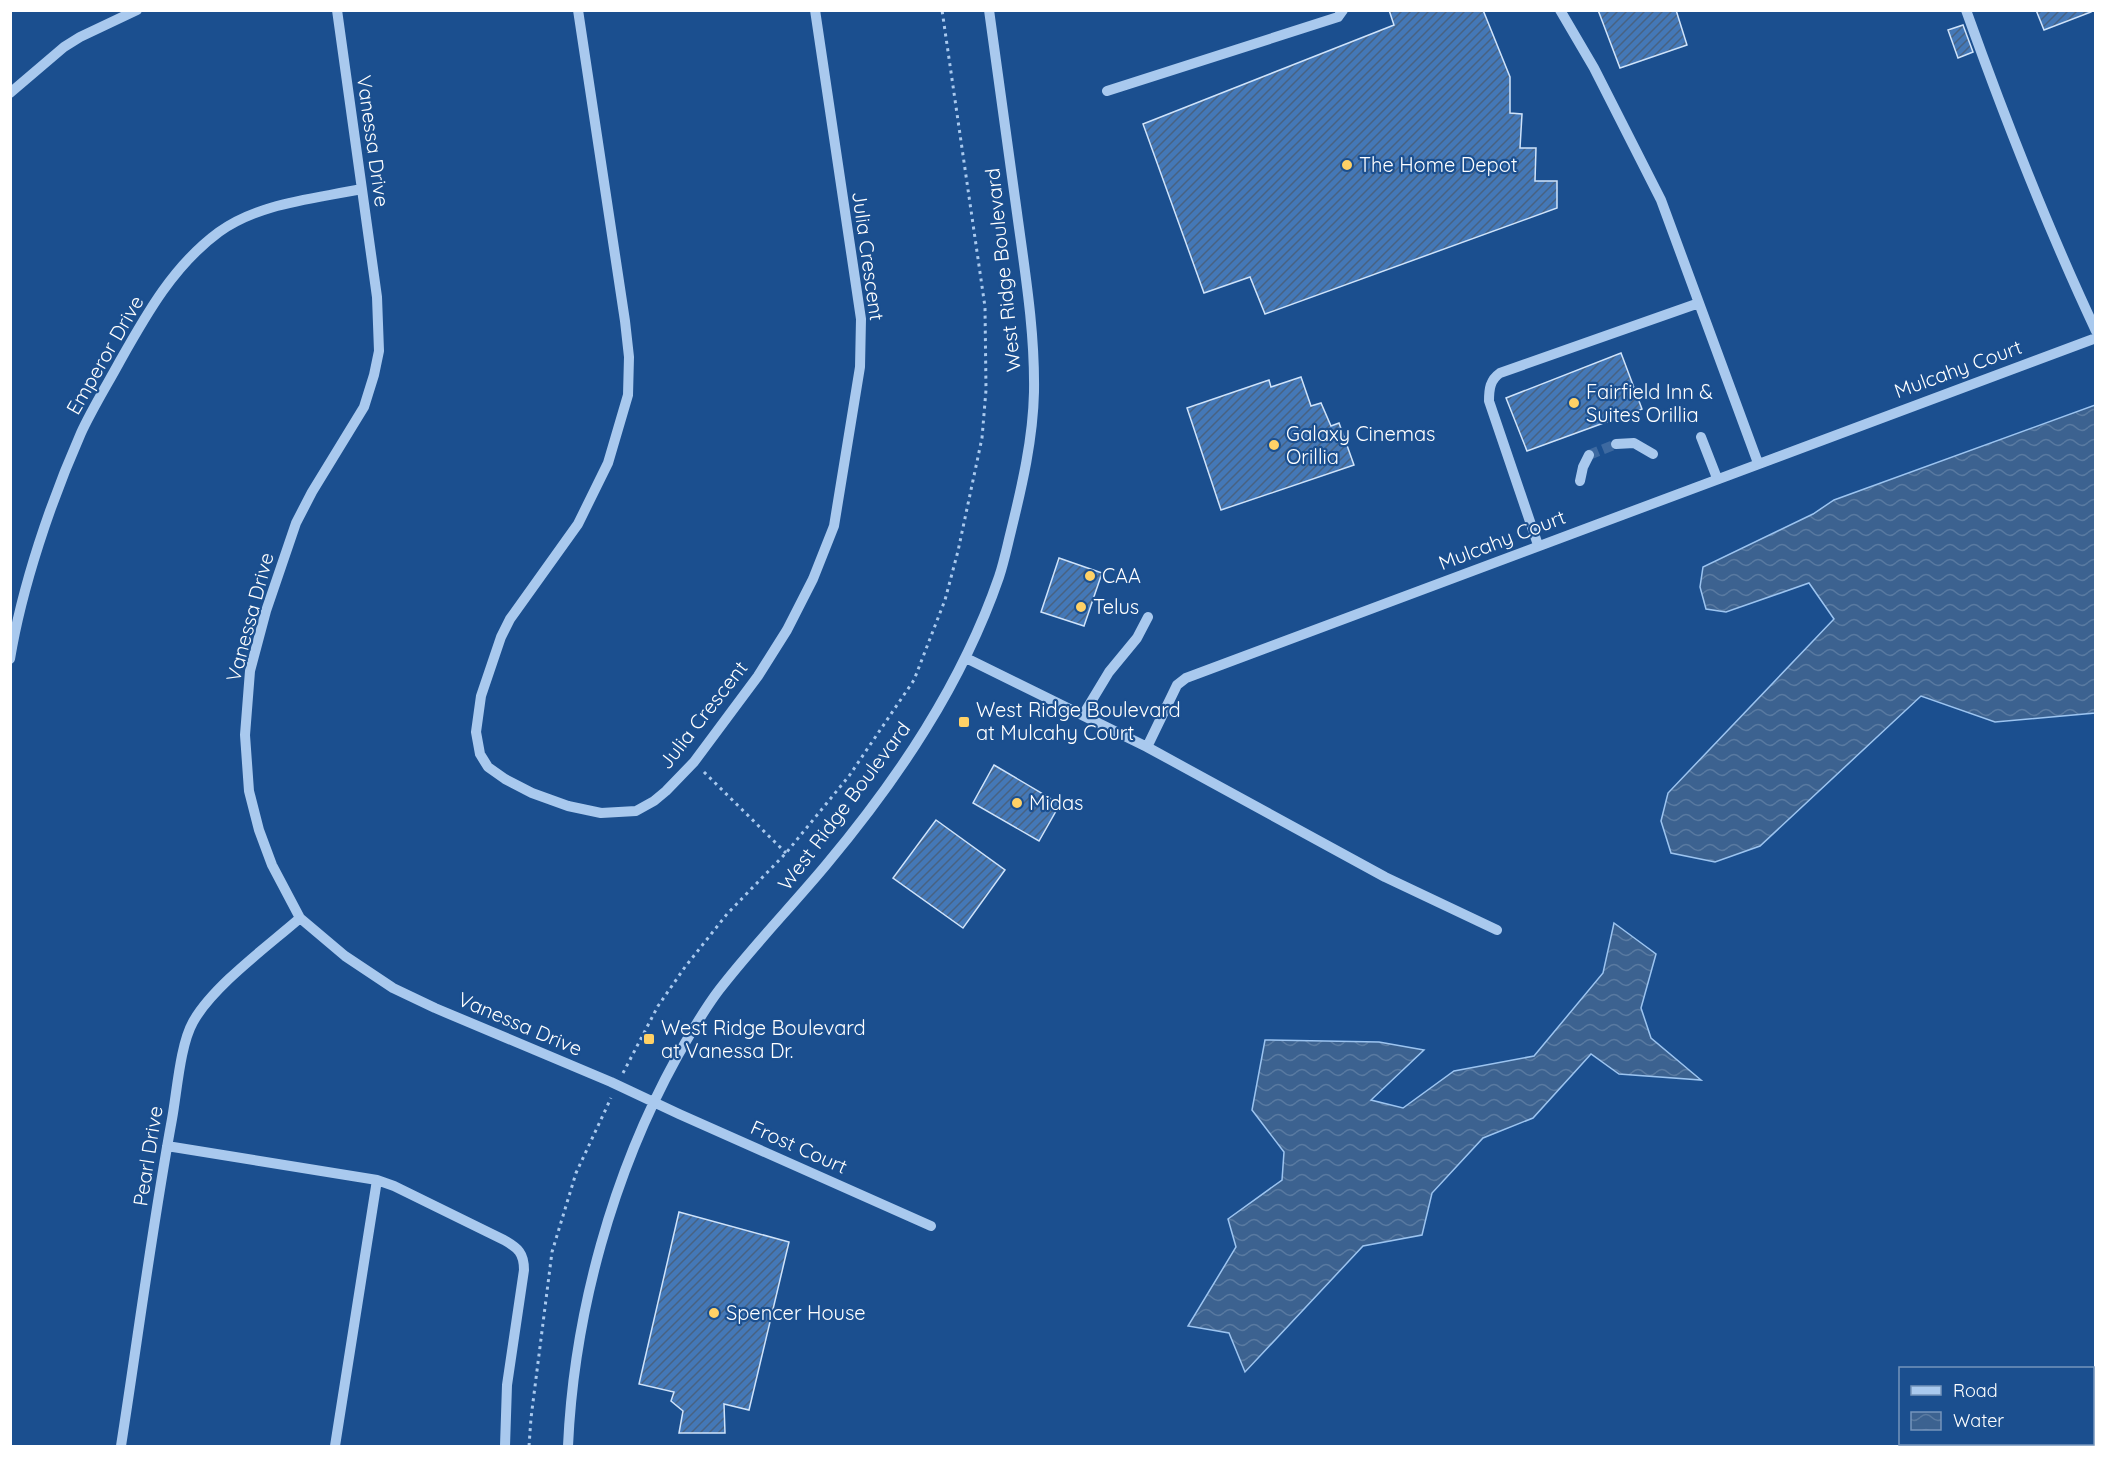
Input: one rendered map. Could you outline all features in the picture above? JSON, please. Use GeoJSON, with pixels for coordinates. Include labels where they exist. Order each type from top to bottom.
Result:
{"type":"FeatureCollection","features":[{"type":"Feature","properties":{"kind":"street"},"geometry":{"type":"LineString","coordinates":[[10,93],[64,47],[137,10]]}},
{"type":"Feature","properties":{"kind":"street","name":"Vanessa Drive"},"geometry":{"type":"LineString","coordinates":[[337,10],[379,321],[379,351],[364,407],[312,492],[290,540],[266,611],[250,671],[246,724],[249,791],[259,830],[272,864],[300,918],[345,956],[393,988],[435,1008],[652,1102]]}},
{"type":"Feature","properties":{"kind":"street","name":"Julia Crescent"},"geometry":{"type":"LineString","coordinates":[[578,10],[625,321],[629,357],[628,395],[608,463],[578,524],[510,619],[501,637],[481,696],[476,732],[480,754],[488,767],[505,779],[532,793],[568,806],[601,813],[636,811],[654,801],[694,762],[758,676],[787,630],[813,579],[834,526],[860,367],[861,319],[815,10]]}},
{"type":"Feature","properties":{"kind":"street","name":"West Ridge Boulevard"},"geometry":{"type":"LineString","coordinates":[[568,1446],[570,1401],[588,1303],[603,1240],[629,1160],[652,1102],[696,1023],[713,999],[828,863],[900,768],[966,658],[999,576],[1021,489],[1034,392],[1027,280],[989,10]]}},
{"type":"Feature","properties":{"kind":"street"},"geometry":{"type":"LineString","coordinates":[[1107,91],[1338,17],[1343,10]]}},
{"type":"Feature","properties":{"kind":"street"},"geometry":{"type":"LineString","coordinates":[[1560,10],[1594,68],[1661,200],[1758,463]]}},
{"type":"Feature","properties":{"kind":"street"},"geometry":{"type":"LineString","coordinates":[[1966,10],[2010,130],[2064,264],[2096,331]]}},
{"type":"Feature","properties":{"kind":"street","name":"Emperor Drive"},"geometry":{"type":"LineString","coordinates":[[10,658],[16,627],[48,518],[82,432],[133,338],[171,277],[194,253],[220,232],[243,218],[268,209],[361,189]]}},
{"type":"Feature","properties":{"kind":"street"},"geometry":{"type":"LineString","coordinates":[[1538,545],[1490,401],[1491,383],[1494,377],[1699,303]]}},
{"type":"Feature","properties":{"kind":"street","name":"Mulcahy Court"},"geometry":{"type":"LineString","coordinates":[[1147,747],[1177,685],[1186,678],[2096,338]]}},
{"type":"Feature","properties":{"kind":"street"},"geometry":{"type":"LineString","coordinates":[[1701,436],[1717,478]]}},
{"type":"Feature","properties":{"kind":"street"},"geometry":{"type":"LineString","coordinates":[[1616,444],[1634,443],[1653,454]]}},
{"type":"Feature","properties":{"kind":"street"},"geometry":{"type":"LineString","coordinates":[[1581,481],[1583,467],[1589,455]]}},
{"type":"Feature","properties":{"kind":"street"},"geometry":{"type":"LineString","coordinates":[[1083,714],[1109,672],[1134,644],[1148,617]]}},
{"type":"Feature","properties":{"kind":"street"},"geometry":{"type":"LineString","coordinates":[[966,658],[1147,747],[1385,877],[1497,930]]}},
{"type":"Feature","properties":{"kind":"street","name":"Pearl Drive"},"geometry":{"type":"LineString","coordinates":[[121,1446],[167,1146],[185,1043],[191,1025],[199,1011],[216,992],[300,918]]}},
{"type":"Feature","properties":{"kind":"street","name":"Frost Court"},"geometry":{"type":"LineString","coordinates":[[652,1102],[931,1226]]}},
{"type":"Feature","properties":{"kind":"street"},"geometry":{"type":"LineString","coordinates":[[167,1146],[376,1180],[394,1186],[516,1246],[522,1254],[524,1270],[507,1385],[505,1446]]}},
{"type":"Feature","properties":{"kind":"street"},"geometry":{"type":"LineString","coordinates":[[335,1446],[376,1180]]}},
{"type":"Feature","properties":{"kind":"path"},"geometry":{"type":"LineString","coordinates":[[529,1446],[552,1252],[576,1173],[617,1085],[658,1006],[685,967],[727,914],[786,852],[849,776],[914,680],[945,600],[982,438],[987,390],[985,307],[942,10]]}},
{"type":"Feature","properties":{"kind":"path"},"geometry":{"type":"LineString","coordinates":[[694,762],[786,852]]}},
{"type":"Feature","properties":{"kind":"water"},"geometry":{"type":"Polygon","coordinates":[[[2095,405],[2095,713],[1995,722],[1921,696],[1760,846],[1715,862],[1671,853],[1661,821],[1668,793],[1834,619],[1809,583],[1726,612],[1706,609],[1700,587],[1703,567],[1813,514],[1834,500],[2095,405]]]}},
{"type":"Feature","properties":{"kind":"water"},"geometry":{"type":"Polygon","coordinates":[[[1614,923],[1656,954],[1641,1008],[1651,1038],[1701,1080],[1619,1074],[1591,1054],[1533,1118],[1483,1138],[1432,1193],[1422,1235],[1363,1246],[1245,1372],[1229,1333],[1188,1326],[1236,1247],[1228,1219],[1282,1180],[1284,1152],[1252,1110],[1265,1040],[1379,1042],[1424,1050],[1371,1100],[1403,1108],[1454,1071],[1534,1056],[1603,973],[1614,923]]]}},
{"type":"Feature","properties":{"kind":"building","name":"The Home Depot"},"geometry":{"type":"Polygon","coordinates":[[[1389,10],[1483,10],[1510,77],[1510,113],[1522,114],[1520,148],[1536,148],[1535,181],[1557,181],[1557,208],[1265,314],[1250,277],[1204,293],[1143,124],[1394,25],[1389,10]]]}},
{"type":"Feature","properties":{"kind":"building"},"geometry":{"type":"Polygon","coordinates":[[[1598,10],[1676,10],[1687,45],[1620,68],[1598,10]]]}},
{"type":"Feature","properties":{"kind":"building"},"geometry":{"type":"Polygon","coordinates":[[[2036,10],[2091,10],[2091,12],[2044,30],[2036,10]]]}},
{"type":"Feature","properties":{"kind":"building"},"geometry":{"type":"Polygon","coordinates":[[[1963,25],[1973,52],[1958,58],[1948,30],[1963,25]]]}},
{"type":"Feature","properties":{"kind":"building","name":"Fairfield Inn & Suites Orillia"},"geometry":{"type":"Polygon","coordinates":[[[1621,353],[1642,409],[1527,451],[1506,398],[1621,353]]]}},
{"type":"Feature","properties":{"kind":"building","name":"Galaxy Cinemas Orillia"},"geometry":{"type":"Polygon","coordinates":[[[1301,377],[1311,406],[1321,403],[1331,426],[1339,423],[1354,465],[1221,510],[1187,408],[1269,380],[1271,387],[1301,377]]]}},
{"type":"Feature","properties":{"kind":"building"},"geometry":{"type":"Polygon","coordinates":[[[1059,558],[1102,573],[1084,626],[1041,612],[1059,558]]]}},
{"type":"Feature","properties":{"kind":"building","name":"Midas"},"geometry":{"type":"Polygon","coordinates":[[[994,765],[1060,804],[1039,841],[973,803],[994,765]]]}},
{"type":"Feature","properties":{"kind":"building"},"geometry":{"type":"Polygon","coordinates":[[[936,820],[1005,870],[963,928],[893,878],[936,820]]]}},
{"type":"Feature","properties":{"kind":"building","name":"Spencer House"},"geometry":{"type":"Polygon","coordinates":[[[679,1212],[789,1242],[749,1410],[724,1404],[725,1433],[679,1433],[683,1411],[671,1401],[674,1392],[639,1384],[679,1212]]]}},
{"type":"Feature","properties":{"kind":"tunnel"},"geometry":{"type":"LineString","coordinates":[[1589,455],[1616,444]]}},
{"type":"Feature","properties":{"kind":"place","name":"The Home Depot"},"geometry":{"type":"Point","coordinates":[1347,165]}},
{"type":"Feature","properties":{"kind":"place","name":"Fairfield Inn & Suites Orillia"},"geometry":{"type":"Point","coordinates":[1574,403]}},
{"type":"Feature","properties":{"kind":"place","name":"Galaxy Cinemas Orillia"},"geometry":{"type":"Point","coordinates":[1274,445]}},
{"type":"Feature","properties":{"kind":"place","name":"CAA"},"geometry":{"type":"Point","coordinates":[1090,576]}},
{"type":"Feature","properties":{"kind":"place","name":"Telus"},"geometry":{"type":"Point","coordinates":[1081,607]}},
{"type":"Feature","properties":{"kind":"place","name":"West Ridge Boulevard at Mulcahy Court"},"geometry":{"type":"Point","coordinates":[964,722]}},
{"type":"Feature","properties":{"kind":"place","name":"Midas"},"geometry":{"type":"Point","coordinates":[1017,803]}},
{"type":"Feature","properties":{"kind":"place","name":"West Ridge Boulevard at Vanessa Dr."},"geometry":{"type":"Point","coordinates":[649,1039]}},
{"type":"Feature","properties":{"kind":"place","name":"Spencer House"},"geometry":{"type":"Point","coordinates":[714,1313]}}]}
